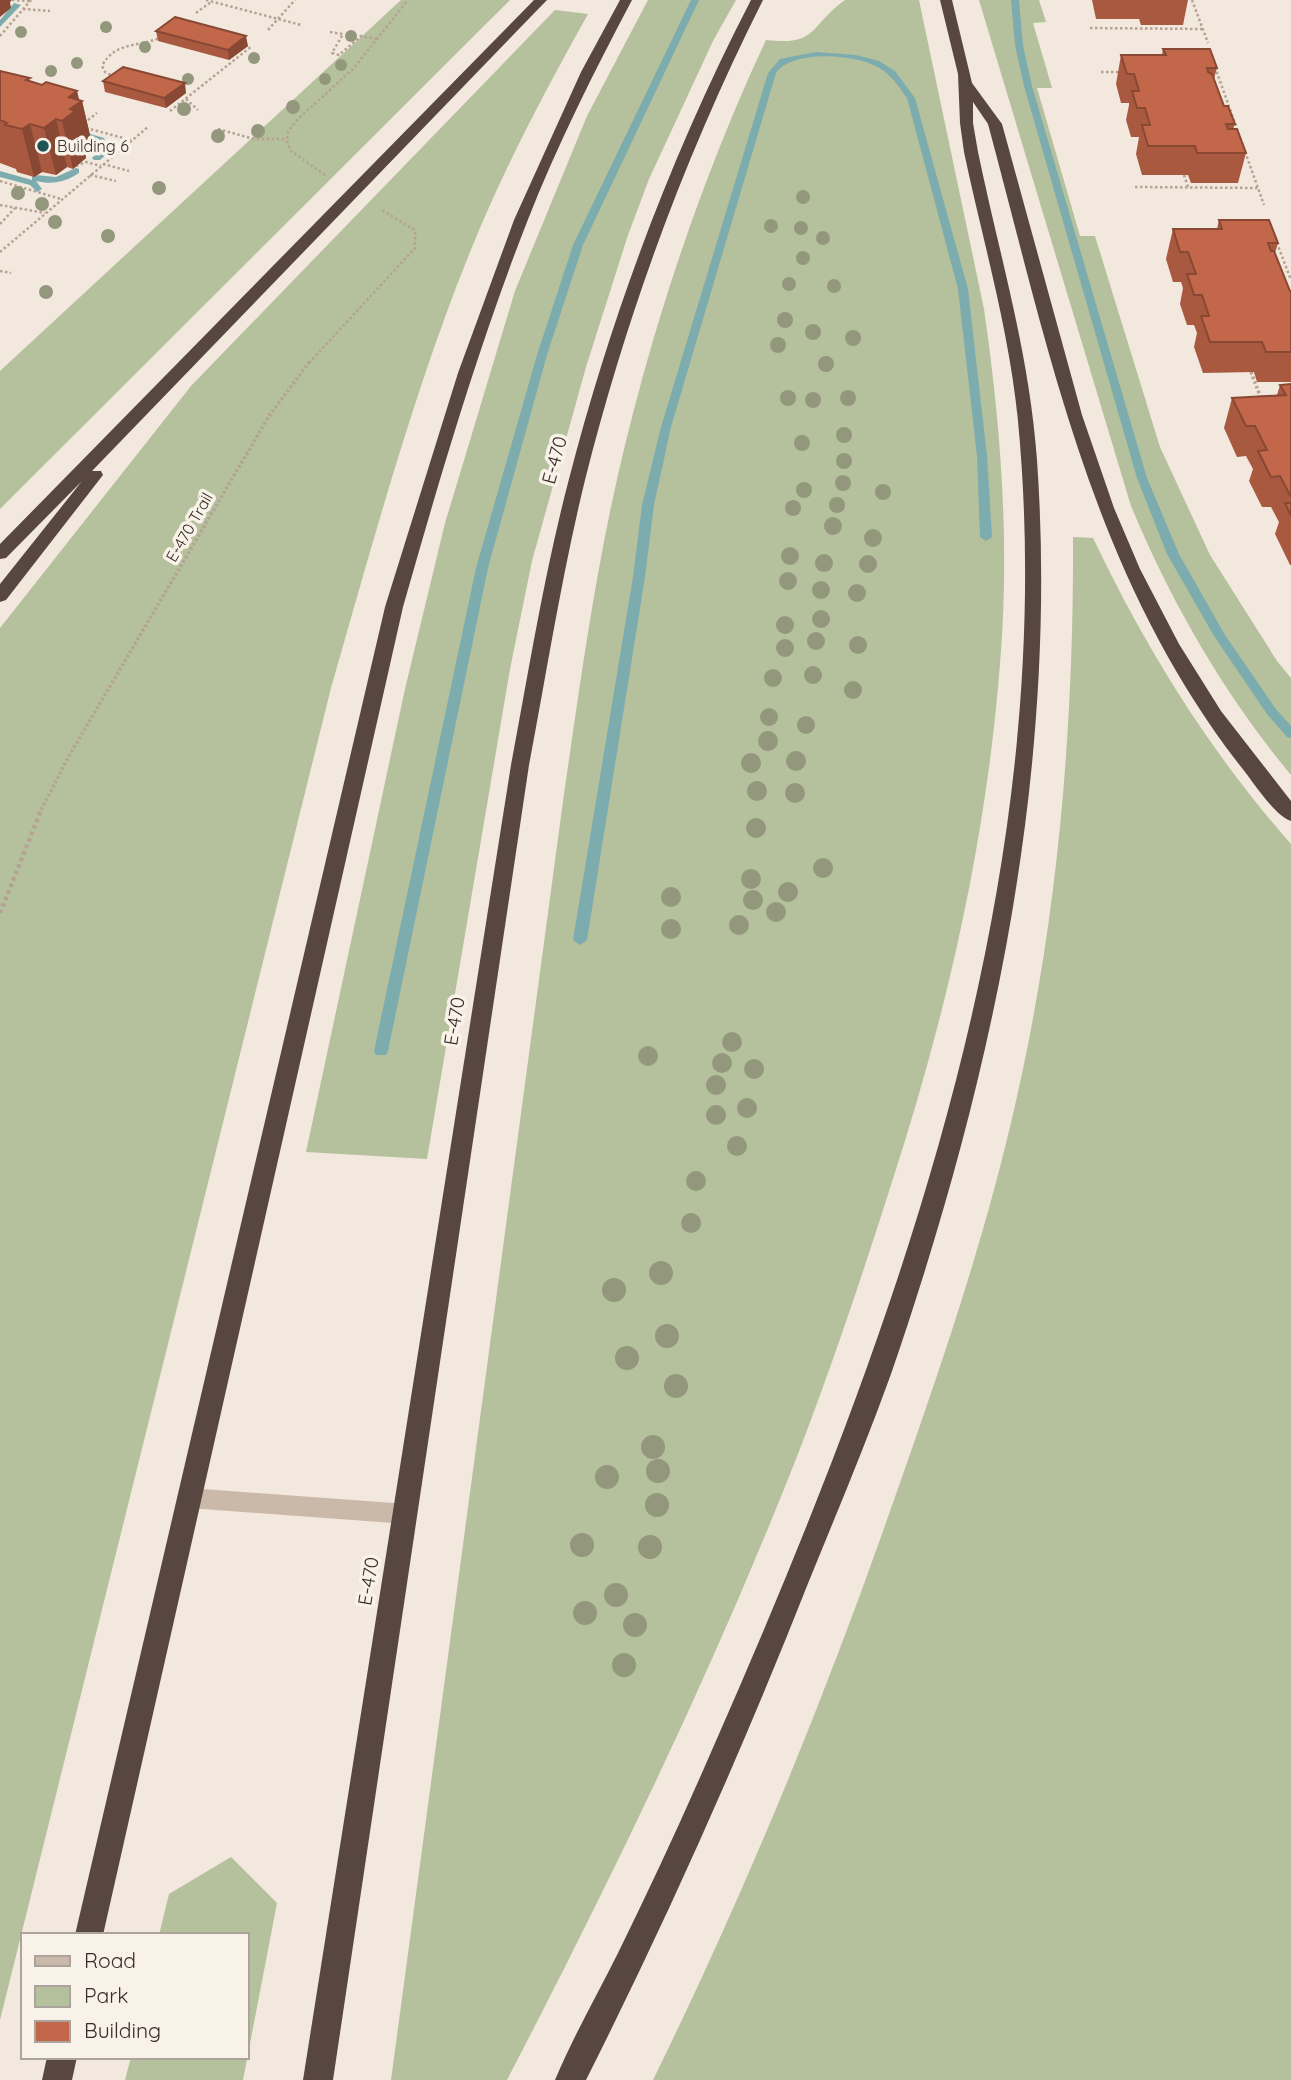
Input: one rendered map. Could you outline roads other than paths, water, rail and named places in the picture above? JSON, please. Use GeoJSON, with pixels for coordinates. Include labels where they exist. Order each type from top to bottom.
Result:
{"type":"FeatureCollection","features":[{"type":"Feature","properties":{"kind":"highway"},"geometry":{"type":"LineString","coordinates":[[0,554],[541,0]]}},
{"type":"Feature","properties":{"kind":"highway"},"geometry":{"type":"LineString","coordinates":[[89,1933],[370,702],[413,542],[467,364],[519,220],[566,113],[626,0]]}},
{"type":"Feature","properties":{"kind":"highway","name":"E-470"},"geometry":{"type":"LineString","coordinates":[[317,2080],[407,1514],[520,765],[552,596],[577,478],[624,316],[662,207],[695,126],[757,0]]}},
{"type":"Feature","properties":{"kind":"highway"},"geometry":{"type":"LineString","coordinates":[[570,2080],[653,1913],[722,1763],[790,1600],[879,1372],[942,1167],[987,978],[1013,838],[1023,764],[1032,643],[1032,548],[1023,401],[1011,322],[965,124],[966,83],[946,0]]}},
{"type":"Feature","properties":{"kind":"highway"},"geometry":{"type":"LineString","coordinates":[[966,83],[995,124],[1075,417],[1115,532],[1167,639],[1190,677],[1248,762],[1291,814]]}},
{"type":"Feature","properties":{"kind":"highway"},"geometry":{"type":"LineString","coordinates":[[0,596],[142,411]]}},
{"type":"Feature","properties":{"kind":"highway"},"geometry":{"type":"LineString","coordinates":[[57,2080],[62,2059]]}},
{"type":"Feature","properties":{"kind":"lane"},"geometry":{"type":"LineString","coordinates":[[189,1498],[407,1514]]}},
{"type":"Feature","properties":{"kind":"waterway"},"geometry":{"type":"LineString","coordinates":[[381,1051],[482,568],[542,355],[578,245],[695,0]]}},
{"type":"Feature","properties":{"kind":"waterway"},"geometry":{"type":"LineString","coordinates":[[1015,0],[1019,45],[1028,86],[1142,478],[1173,554],[1220,636],[1271,711],[1291,734]]}},
{"type":"Feature","properties":{"kind":"waterway"},"geometry":{"type":"LineString","coordinates":[[0,25],[17,5]]}},
{"type":"Feature","properties":{"kind":"waterway"},"geometry":{"type":"LineString","coordinates":[[580,940],[639,577],[648,505],[666,427],[772,73],[783,61],[816,55],[867,60],[892,73],[911,98],[963,289],[982,456],[986,537]]}},
{"type":"Feature","properties":{"kind":"waterway"},"geometry":{"type":"LineString","coordinates":[[74,132],[101,140],[105,151],[97,158]]}},
{"type":"Feature","properties":{"kind":"waterway"},"geometry":{"type":"LineString","coordinates":[[35,178],[56,180],[76,171]]}},
{"type":"Feature","properties":{"kind":"waterway"},"geometry":{"type":"LineString","coordinates":[[0,174],[33,183],[37,189]]}},
{"type":"Feature","properties":{"kind":"place","name":"Building 6"},"geometry":{"type":"Point","coordinates":[43,146]}}]}
